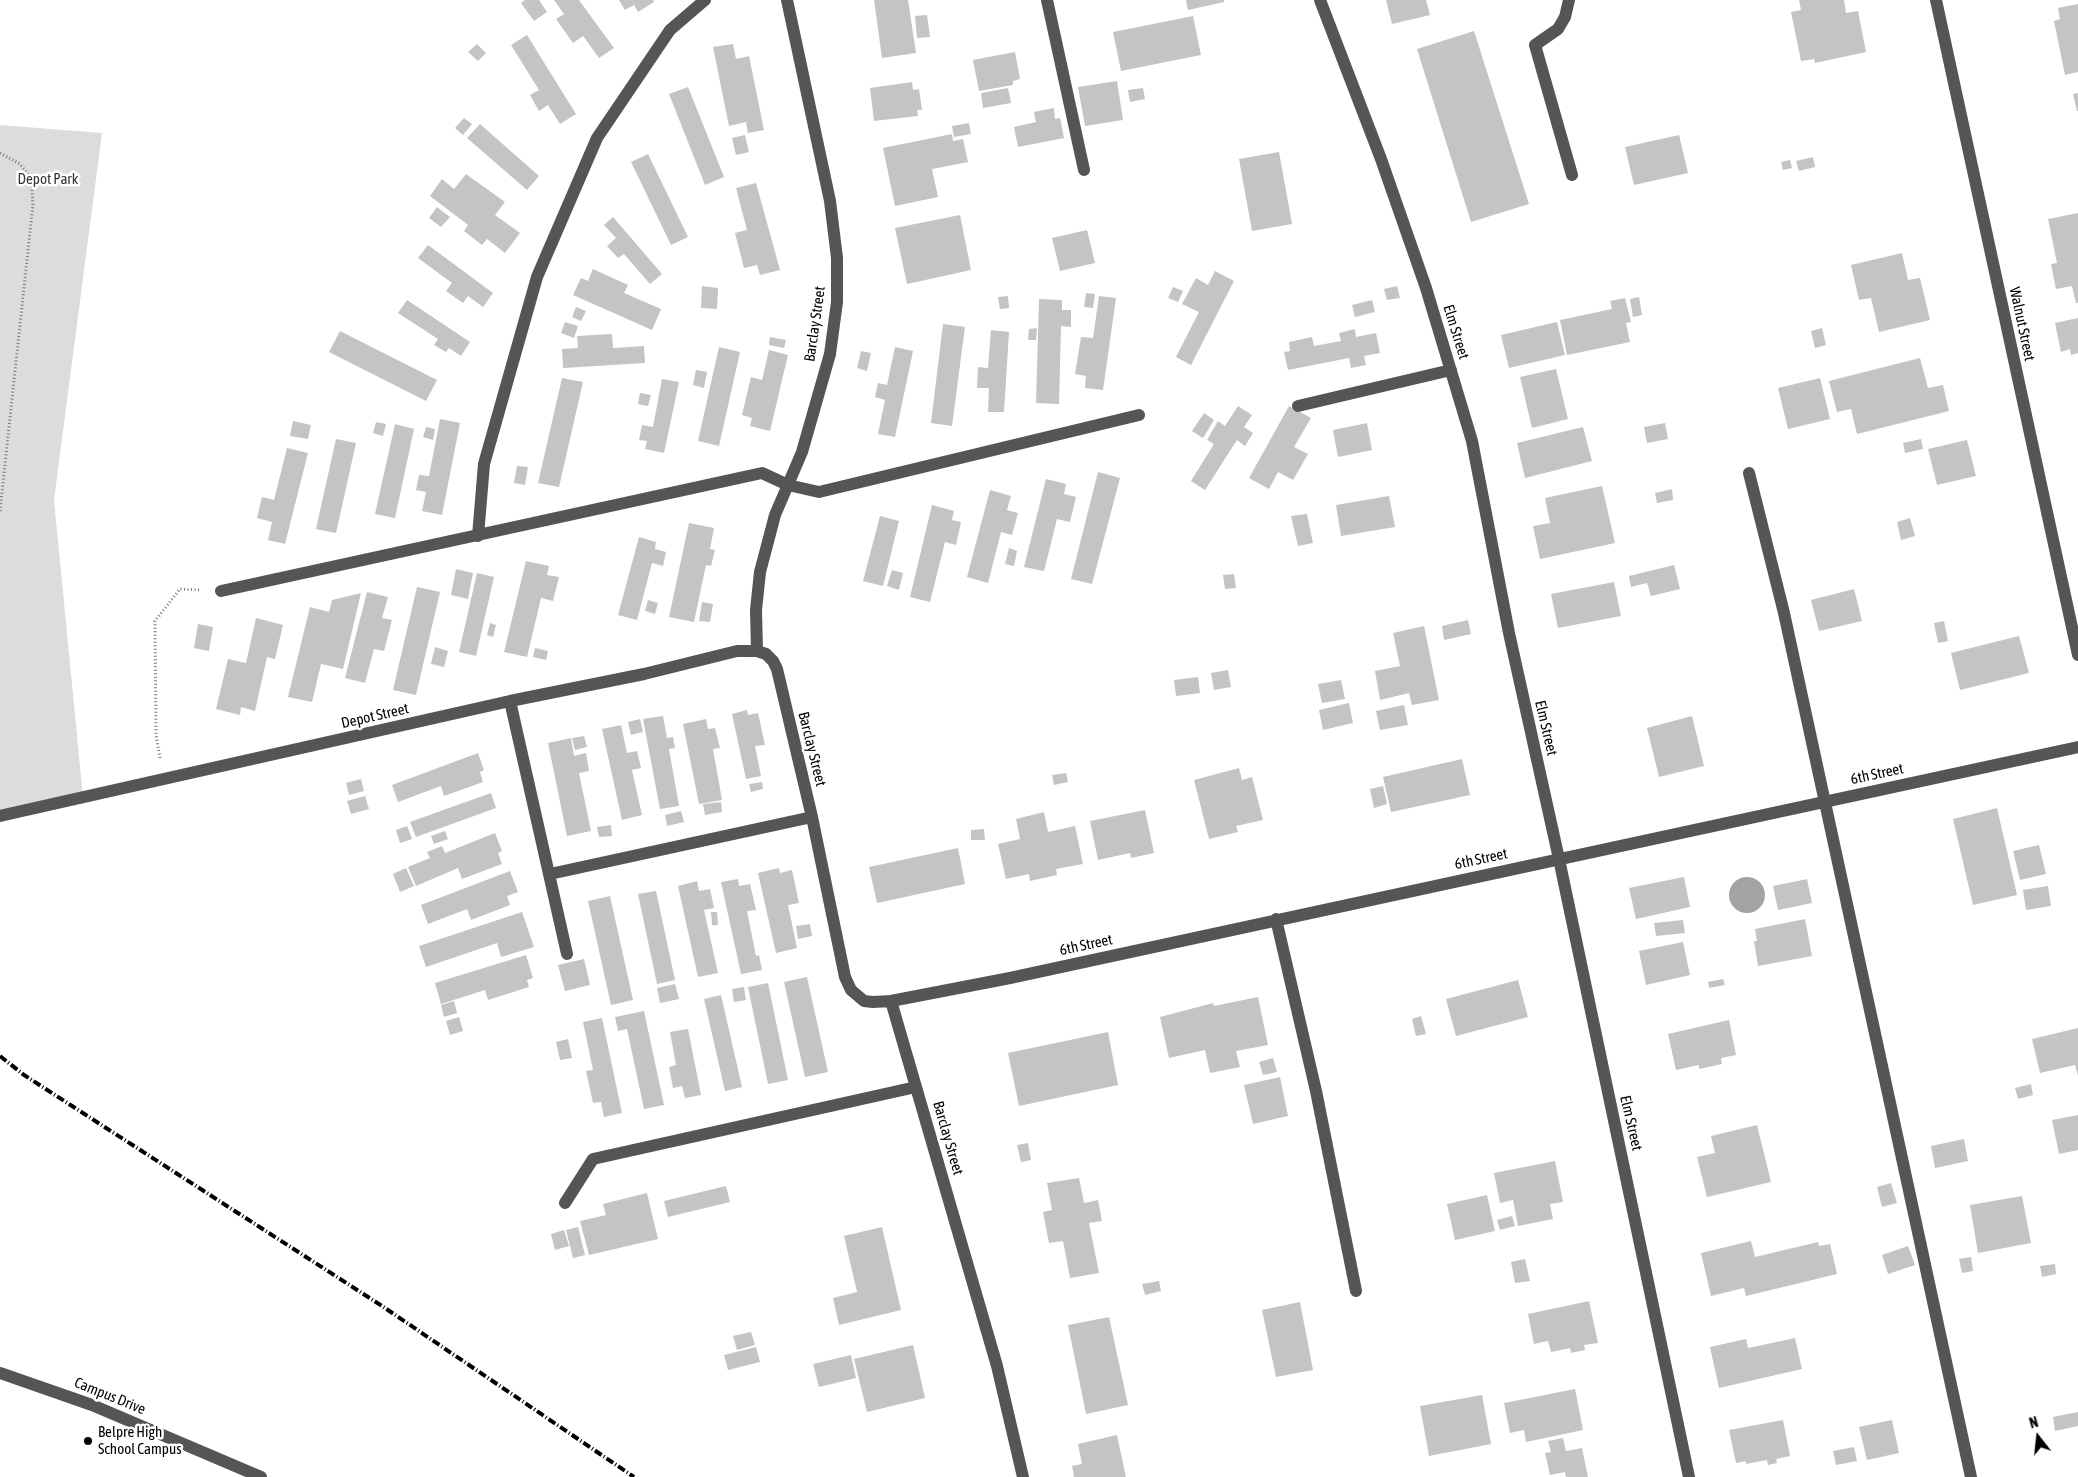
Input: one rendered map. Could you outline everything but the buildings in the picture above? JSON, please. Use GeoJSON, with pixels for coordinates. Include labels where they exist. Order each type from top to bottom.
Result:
{"type":"FeatureCollection","features":[{"type":"Feature","properties":{"kind":"street"},"geometry":{"type":"LineString","coordinates":[[478,536],[484,464],[537,277],[597,138],[670,30],[705,0]]}},
{"type":"Feature","properties":{"kind":"street","name":"Barclay Street"},"geometry":{"type":"LineString","coordinates":[[787,0],[830,201],[838,258],[837,302],[830,354],[802,452],[775,515],[760,572],[756,610],[757,651],[766,654],[773,661],[776,669],[812,817],[845,977],[851,990],[864,1001],[891,1001],[997,1366],[1022,1477]]}},
{"type":"Feature","properties":{"kind":"street"},"geometry":{"type":"LineString","coordinates":[[1047,0],[1084,170]]}},
{"type":"Feature","properties":{"kind":"street","name":"Elm Street"},"geometry":{"type":"LineString","coordinates":[[1320,0],[1381,160],[1423,278],[1472,441],[1509,633],[1559,859],[1689,1477]]}},
{"type":"Feature","properties":{"kind":"street"},"geometry":{"type":"LineString","coordinates":[[1569,0],[1565,17],[1558,29],[1535,45],[1572,176]]}},
{"type":"Feature","properties":{"kind":"street","name":"Walnut Street"},"geometry":{"type":"LineString","coordinates":[[1936,0],[2078,654]]}},
{"type":"Feature","properties":{"kind":"street"},"geometry":{"type":"LineString","coordinates":[[1298,406],[1451,370]]}},
{"type":"Feature","properties":{"kind":"street"},"geometry":{"type":"LineString","coordinates":[[221,591],[762,473],[788,485],[819,492],[1139,415]]}},
{"type":"Feature","properties":{"kind":"street"},"geometry":{"type":"LineString","coordinates":[[1749,473],[1784,613],[1970,1477]]}},
{"type":"Feature","properties":{"kind":"street","name":"Depot Street"},"geometry":{"type":"LineString","coordinates":[[0,816],[510,701],[644,674],[737,652],[757,651]]}},
{"type":"Feature","properties":{"kind":"street"},"geometry":{"type":"LineString","coordinates":[[510,701],[567,954]]}},
{"type":"Feature","properties":{"kind":"street","name":"6th Street"},"geometry":{"type":"LineString","coordinates":[[891,1001],[1019,976],[2078,746]]}},
{"type":"Feature","properties":{"kind":"street"},"geometry":{"type":"LineString","coordinates":[[550,874],[812,817]]}},
{"type":"Feature","properties":{"kind":"street"},"geometry":{"type":"LineString","coordinates":[[1276,919],[1316,1092],[1356,1291]]}},
{"type":"Feature","properties":{"kind":"street"},"geometry":{"type":"LineString","coordinates":[[565,1203],[593,1159],[916,1087]]}},
{"type":"Feature","properties":{"kind":"street","name":"Campus Drive"},"geometry":{"type":"LineString","coordinates":[[0,1373],[92,1405],[261,1477]]}},
{"type":"Feature","properties":{"kind":"path"},"geometry":{"type":"LineString","coordinates":[[0,153],[20,164],[31,178],[33,204],[0,511]]}},
{"type":"Feature","properties":{"kind":"path"},"geometry":{"type":"LineString","coordinates":[[164,780],[156,735],[155,621],[180,589],[221,591]]}},
{"type":"Feature","properties":{"kind":"green space","name":"Depot Park"},"geometry":{"type":"Polygon","coordinates":[[[0,125],[102,133],[54,500],[83,797],[0,816],[0,125]]]}},
{"type":"Feature","properties":{"kind":"shaded area"},"geometry":{"type":"Polygon","coordinates":[[[1747,877],[1760,882],[1765,895],[1760,908],[1747,913],[1734,908],[1729,895],[1734,882],[1747,877]]]}},
{"type":"Feature","properties":{"kind":"railway"},"geometry":{"type":"LineString","coordinates":[[0,1056],[24,1075],[382,1306],[634,1477]]}},
{"type":"Feature","properties":{"kind":"place","name":"Belpre High School Campus"},"geometry":{"type":"Point","coordinates":[88,1441]}}]}
